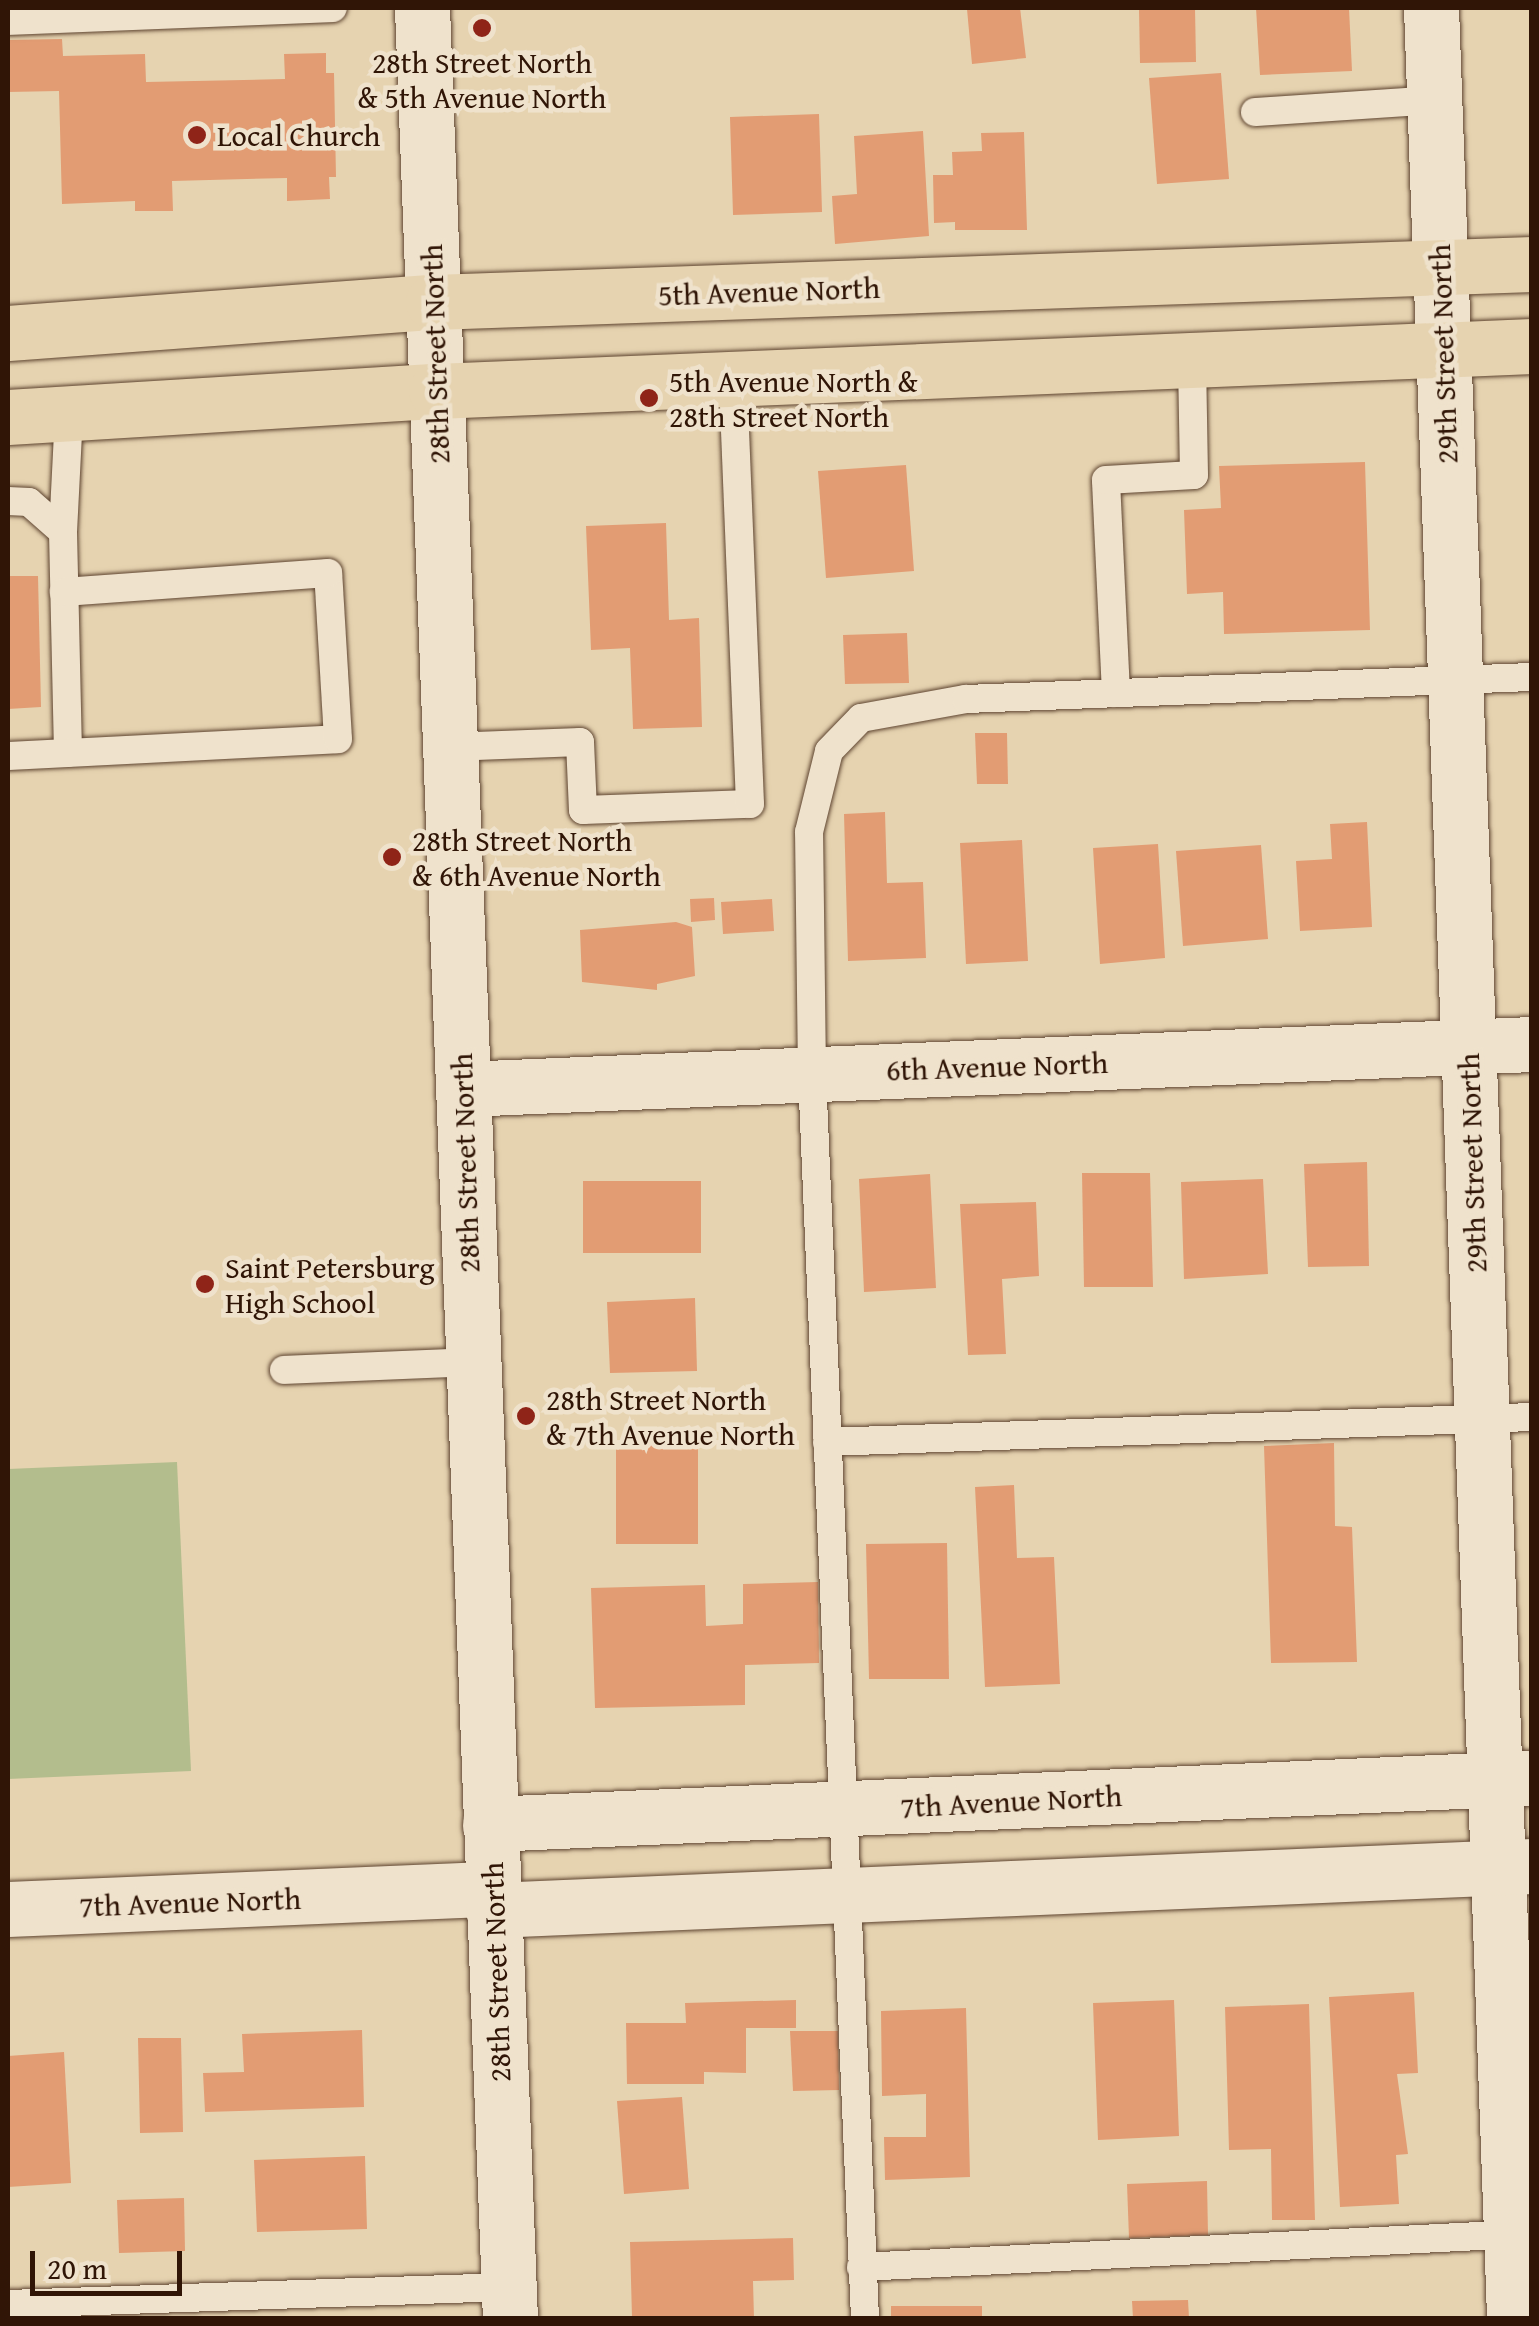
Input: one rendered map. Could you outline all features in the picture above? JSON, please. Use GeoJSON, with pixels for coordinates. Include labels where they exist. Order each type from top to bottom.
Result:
{"type":"FeatureCollection","features":[{"type":"Feature","properties":{"kind":"main road","name":"5th Avenue North"},"geometry":{"type":"LineString","coordinates":[[8,333],[433,302],[1532,264]]}},
{"type":"Feature","properties":{"kind":"main road"},"geometry":{"type":"LineString","coordinates":[[8,417],[436,390],[1532,346]]}},
{"type":"Feature","properties":{"kind":"street","name":"28th Street North"},"geometry":{"type":"LineString","coordinates":[[422,8],[509,2303]]}},
{"type":"Feature","properties":{"kind":"street","name":"29th Street North"},"geometry":{"type":"LineString","coordinates":[[1431,8],[1468,1046],[1507,1418],[1521,2234],[1514,2318]]}},
{"type":"Feature","properties":{"kind":"street","name":"6th Avenue North"},"geometry":{"type":"LineString","coordinates":[[462,1089],[1532,1044]]}},
{"type":"Feature","properties":{"kind":"street","name":"7th Avenue North"},"geometry":{"type":"LineString","coordinates":[[490,1824],[1513,1779]]}},
{"type":"Feature","properties":{"kind":"street","name":"7th Avenue North"},"geometry":{"type":"LineString","coordinates":[[8,1909],[845,1895],[1514,1867]]}},
{"type":"Feature","properties":{"kind":"lane"},"geometry":{"type":"LineString","coordinates":[[8,21],[334,8]]}},
{"type":"Feature","properties":{"kind":"lane"},"geometry":{"type":"LineString","coordinates":[[1255,112],[1434,100]]}},
{"type":"Feature","properties":{"kind":"lane"},"geometry":{"type":"LineString","coordinates":[[1116,692],[1106,480],[1194,475],[1192,359]]}},
{"type":"Feature","properties":{"kind":"lane"},"geometry":{"type":"LineString","coordinates":[[450,747],[580,742],[583,810],[750,804],[733,378]]}},
{"type":"Feature","properties":{"kind":"lane"},"geometry":{"type":"LineString","coordinates":[[68,753],[63,532],[69,414]]}},
{"type":"Feature","properties":{"kind":"lane"},"geometry":{"type":"LineString","coordinates":[[8,501],[29,502],[63,532]]}},
{"type":"Feature","properties":{"kind":"lane"},"geometry":{"type":"LineString","coordinates":[[8,756],[338,739],[328,573],[64,592]]}},
{"type":"Feature","properties":{"kind":"lane"},"geometry":{"type":"LineString","coordinates":[[865,2318],[812,1074],[809,832],[829,751],[861,718],[966,699],[1532,677]]}},
{"type":"Feature","properties":{"kind":"lane"},"geometry":{"type":"LineString","coordinates":[[284,1370],[473,1362]]}},
{"type":"Feature","properties":{"kind":"lane"},"geometry":{"type":"LineString","coordinates":[[828,1442],[1507,1418]]}},
{"type":"Feature","properties":{"kind":"lane"},"geometry":{"type":"LineString","coordinates":[[862,2267],[1521,2234]]}},
{"type":"Feature","properties":{"kind":"lane"},"geometry":{"type":"LineString","coordinates":[[8,2304],[509,2303]]}},
{"type":"Feature","properties":{"kind":"green space"},"geometry":{"type":"Polygon","coordinates":[[[177,1462],[191,1771],[8,1779],[8,1469],[177,1462]]]}},
{"type":"Feature","properties":{"kind":"building"},"geometry":{"type":"Polygon","coordinates":[[[1020,8],[1026,58],[972,64],[967,9],[1020,8]]]}},
{"type":"Feature","properties":{"kind":"building"},"geometry":{"type":"Polygon","coordinates":[[[1139,8],[1195,8],[1196,62],[1140,63],[1139,8]]]}},
{"type":"Feature","properties":{"kind":"building"},"geometry":{"type":"Polygon","coordinates":[[[1256,8],[1349,8],[1352,71],[1260,75],[1256,8]]]}},
{"type":"Feature","properties":{"kind":"building","name":"Local Church"},"geometry":{"type":"Polygon","coordinates":[[[62,39],[63,56],[145,54],[146,82],[285,79],[284,54],[326,53],[326,73],[334,73],[336,177],[329,177],[330,199],[287,201],[287,178],[172,181],[173,211],[135,211],[135,201],[62,204],[59,91],[8,92],[8,40],[62,39]]]}},
{"type":"Feature","properties":{"kind":"building"},"geometry":{"type":"Polygon","coordinates":[[[1221,73],[1229,179],[1157,184],[1149,78],[1221,73]]]}},
{"type":"Feature","properties":{"kind":"building"},"geometry":{"type":"Polygon","coordinates":[[[819,114],[822,212],[733,215],[730,117],[819,114]]]}},
{"type":"Feature","properties":{"kind":"building"},"geometry":{"type":"Polygon","coordinates":[[[923,131],[929,236],[835,244],[832,196],[857,194],[854,136],[923,131]]]}},
{"type":"Feature","properties":{"kind":"building"},"geometry":{"type":"Polygon","coordinates":[[[1024,132],[1027,230],[955,230],[955,222],[934,223],[933,175],[953,175],[952,152],[982,151],[981,133],[1024,132]]]}},
{"type":"Feature","properties":{"kind":"building"},"geometry":{"type":"Polygon","coordinates":[[[1365,462],[1370,630],[1224,634],[1223,592],[1187,594],[1184,510],[1221,508],[1219,466],[1365,462]]]}},
{"type":"Feature","properties":{"kind":"building"},"geometry":{"type":"Polygon","coordinates":[[[906,465],[914,571],[826,578],[818,471],[906,465]]]}},
{"type":"Feature","properties":{"kind":"building"},"geometry":{"type":"Polygon","coordinates":[[[666,523],[669,620],[699,618],[702,727],[633,729],[630,648],[591,650],[586,526],[666,523]]]}},
{"type":"Feature","properties":{"kind":"building"},"geometry":{"type":"Polygon","coordinates":[[[8,576],[38,576],[41,707],[8,709],[8,576]]]}},
{"type":"Feature","properties":{"kind":"building"},"geometry":{"type":"Polygon","coordinates":[[[907,633],[909,683],[845,684],[843,635],[907,633]]]}},
{"type":"Feature","properties":{"kind":"building"},"geometry":{"type":"Polygon","coordinates":[[[975,733],[1007,733],[1008,784],[977,784],[975,733]]]}},
{"type":"Feature","properties":{"kind":"building"},"geometry":{"type":"Polygon","coordinates":[[[885,812],[887,883],[923,882],[926,958],[848,961],[844,814],[885,812]]]}},
{"type":"Feature","properties":{"kind":"building"},"geometry":{"type":"Polygon","coordinates":[[[1367,822],[1372,927],[1300,931],[1296,861],[1332,859],[1330,824],[1367,822]]]}},
{"type":"Feature","properties":{"kind":"building"},"geometry":{"type":"Polygon","coordinates":[[[1022,840],[1028,961],[966,964],[960,843],[1022,840]]]}},
{"type":"Feature","properties":{"kind":"building"},"geometry":{"type":"Polygon","coordinates":[[[1158,844],[1165,958],[1100,964],[1093,848],[1158,844]]]}},
{"type":"Feature","properties":{"kind":"building"},"geometry":{"type":"Polygon","coordinates":[[[1261,845],[1268,939],[1183,946],[1176,851],[1261,845]]]}},
{"type":"Feature","properties":{"kind":"building"},"geometry":{"type":"Polygon","coordinates":[[[714,898],[715,920],[691,922],[690,899],[714,898]]]}},
{"type":"Feature","properties":{"kind":"building"},"geometry":{"type":"Polygon","coordinates":[[[772,899],[774,931],[723,934],[721,902],[772,899]]]}},
{"type":"Feature","properties":{"kind":"building"},"geometry":{"type":"Polygon","coordinates":[[[676,922],[692,927],[695,976],[657,984],[657,990],[582,982],[580,930],[676,922]]]}},
{"type":"Feature","properties":{"kind":"building"},"geometry":{"type":"Polygon","coordinates":[[[1367,1162],[1369,1266],[1308,1267],[1304,1164],[1367,1162]]]}},
{"type":"Feature","properties":{"kind":"building"},"geometry":{"type":"Polygon","coordinates":[[[1082,1173],[1150,1173],[1153,1287],[1084,1287],[1082,1173]]]}},
{"type":"Feature","properties":{"kind":"building"},"geometry":{"type":"Polygon","coordinates":[[[930,1174],[936,1288],[864,1292],[859,1179],[930,1174]]]}},
{"type":"Feature","properties":{"kind":"building"},"geometry":{"type":"Polygon","coordinates":[[[1263,1179],[1268,1274],[1184,1279],[1181,1182],[1263,1179]]]}},
{"type":"Feature","properties":{"kind":"building"},"geometry":{"type":"Polygon","coordinates":[[[583,1181],[701,1181],[701,1253],[583,1253],[583,1181]]]}},
{"type":"Feature","properties":{"kind":"building"},"geometry":{"type":"Polygon","coordinates":[[[1036,1202],[1039,1276],[1002,1279],[1006,1354],[968,1355],[960,1204],[1036,1202]]]}},
{"type":"Feature","properties":{"kind":"building"},"geometry":{"type":"Polygon","coordinates":[[[695,1298],[697,1371],[610,1373],[607,1302],[695,1298]]]}},
{"type":"Feature","properties":{"kind":"building"},"geometry":{"type":"Polygon","coordinates":[[[616,1441],[698,1441],[698,1544],[616,1544],[616,1441]]]}},
{"type":"Feature","properties":{"kind":"building"},"geometry":{"type":"Polygon","coordinates":[[[1334,1443],[1335,1526],[1352,1527],[1357,1662],[1271,1663],[1264,1446],[1334,1443]]]}},
{"type":"Feature","properties":{"kind":"building"},"geometry":{"type":"Polygon","coordinates":[[[1014,1485],[1017,1558],[1054,1557],[1060,1684],[985,1687],[975,1487],[1014,1485]]]}},
{"type":"Feature","properties":{"kind":"building"},"geometry":{"type":"Polygon","coordinates":[[[947,1543],[949,1679],[869,1679],[866,1544],[947,1543]]]}},
{"type":"Feature","properties":{"kind":"building"},"geometry":{"type":"Polygon","coordinates":[[[818,1582],[819,1663],[745,1665],[745,1705],[595,1708],[591,1588],[705,1585],[706,1626],[743,1624],[743,1584],[818,1582]]]}},
{"type":"Feature","properties":{"kind":"building"},"geometry":{"type":"Polygon","coordinates":[[[1414,1992],[1418,2073],[1397,2074],[1408,2154],[1396,2155],[1399,2204],[1340,2207],[1329,1997],[1414,1992]]]}},
{"type":"Feature","properties":{"kind":"building"},"geometry":{"type":"Polygon","coordinates":[[[796,2000],[796,2028],[746,2028],[746,2073],[704,2072],[704,2084],[627,2084],[626,2023],[686,2023],[685,2003],[796,2000]]]}},
{"type":"Feature","properties":{"kind":"building"},"geometry":{"type":"Polygon","coordinates":[[[1174,2000],[1179,2136],[1098,2140],[1093,2003],[1174,2000]]]}},
{"type":"Feature","properties":{"kind":"building"},"geometry":{"type":"Polygon","coordinates":[[[1309,2004],[1315,2220],[1272,2220],[1271,2149],[1229,2150],[1225,2007],[1309,2004]]]}},
{"type":"Feature","properties":{"kind":"building"},"geometry":{"type":"Polygon","coordinates":[[[966,2008],[970,2177],[885,2180],[884,2137],[926,2137],[926,2094],[882,2096],[881,2011],[966,2008]]]}},
{"type":"Feature","properties":{"kind":"building"},"geometry":{"type":"Polygon","coordinates":[[[362,2030],[364,2107],[205,2112],[203,2073],[244,2072],[242,2034],[362,2030]]]}},
{"type":"Feature","properties":{"kind":"building"},"geometry":{"type":"Polygon","coordinates":[[[790,2031],[838,2031],[839,2090],[793,2091],[790,2031]]]}},
{"type":"Feature","properties":{"kind":"building"},"geometry":{"type":"Polygon","coordinates":[[[138,2038],[181,2038],[183,2132],[140,2133],[138,2038]]]}},
{"type":"Feature","properties":{"kind":"building"},"geometry":{"type":"Polygon","coordinates":[[[64,2052],[71,2183],[8,2187],[8,2056],[64,2052]]]}},
{"type":"Feature","properties":{"kind":"building"},"geometry":{"type":"Polygon","coordinates":[[[682,2097],[689,2189],[624,2194],[617,2101],[682,2097]]]}},
{"type":"Feature","properties":{"kind":"building"},"geometry":{"type":"Polygon","coordinates":[[[365,2156],[367,2229],[257,2232],[254,2160],[365,2156]]]}},
{"type":"Feature","properties":{"kind":"building"},"geometry":{"type":"Polygon","coordinates":[[[1207,2181],[1208,2235],[1129,2238],[1127,2184],[1207,2181]]]}},
{"type":"Feature","properties":{"kind":"building"},"geometry":{"type":"Polygon","coordinates":[[[184,2198],[185,2251],[119,2253],[117,2200],[184,2198]]]}},
{"type":"Feature","properties":{"kind":"building"},"geometry":{"type":"Polygon","coordinates":[[[793,2238],[794,2280],[753,2281],[754,2318],[632,2318],[630,2242],[793,2238]]]}},
{"type":"Feature","properties":{"kind":"building"},"geometry":{"type":"Polygon","coordinates":[[[1188,2300],[1189,2318],[1133,2318],[1132,2301],[1188,2300]]]}},
{"type":"Feature","properties":{"kind":"building"},"geometry":{"type":"Polygon","coordinates":[[[891,2306],[982,2306],[982,2318],[891,2318],[891,2306]]]}},
{"type":"Feature","properties":{"kind":"place","name":"28th Street North & 5th Avenue North"},"geometry":{"type":"Point","coordinates":[482,28]}},
{"type":"Feature","properties":{"kind":"place","name":"Local Church"},"geometry":{"type":"Point","coordinates":[197,135]}},
{"type":"Feature","properties":{"kind":"place","name":"5th Avenue North & 28th Street North"},"geometry":{"type":"Point","coordinates":[649,398]}},
{"type":"Feature","properties":{"kind":"place","name":"28th Street North & 6th Avenue North"},"geometry":{"type":"Point","coordinates":[392,857]}},
{"type":"Feature","properties":{"kind":"place","name":"Saint Petersburg High School"},"geometry":{"type":"Point","coordinates":[205,1284]}},
{"type":"Feature","properties":{"kind":"place","name":"28th Street North & 7th Avenue North"},"geometry":{"type":"Point","coordinates":[526,1416]}}]}
